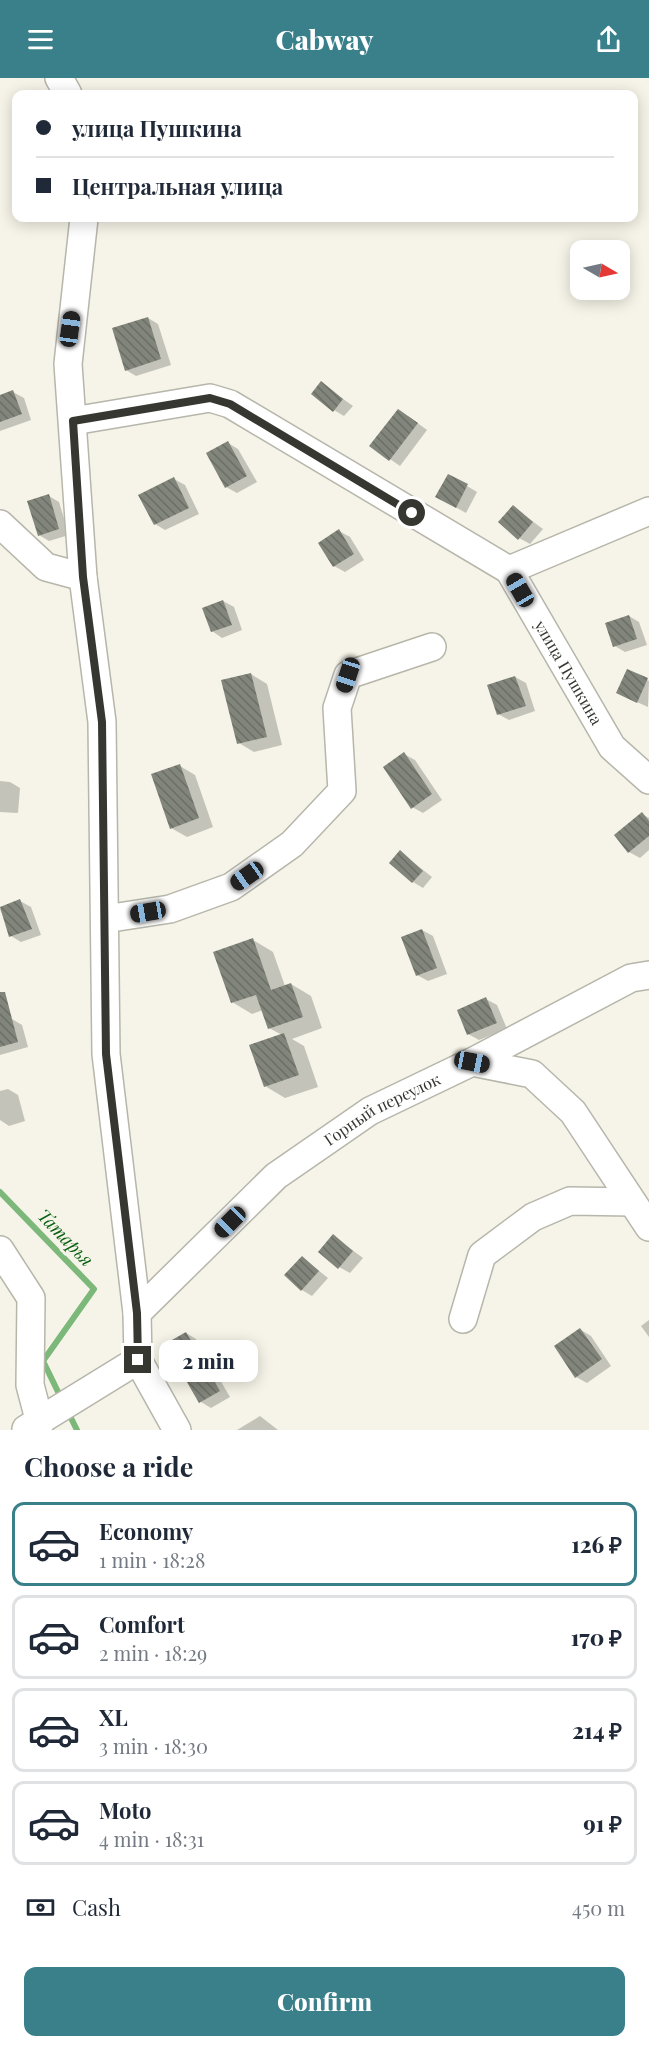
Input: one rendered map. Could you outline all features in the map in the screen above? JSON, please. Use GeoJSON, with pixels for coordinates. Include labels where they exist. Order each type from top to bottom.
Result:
{"type":"FeatureCollection","features":[{"type":"Feature","properties":{"kind":"street"},"geometry":{"type":"LineString","coordinates":[[84,222],[68,364],[83,577],[102,722],[106,1054],[137,1313],[138,1360],[177,1430]]}},
{"type":"Feature","properties":{"kind":"street","name":"улица Пушкина"},"geometry":{"type":"LineString","coordinates":[[73,421],[210,398],[230,404],[509,570],[612,747],[649,780]]}},
{"type":"Feature","properties":{"kind":"street"},"geometry":{"type":"LineString","coordinates":[[509,570],[649,511]]}},
{"type":"Feature","properties":{"kind":"street"},"geometry":{"type":"LineString","coordinates":[[0,524],[46,567],[83,577]]}},
{"type":"Feature","properties":{"kind":"street"},"geometry":{"type":"LineString","coordinates":[[105,919],[170,909],[231,887],[292,844],[342,791],[337,708],[348,675],[432,647]]}},
{"type":"Feature","properties":{"kind":"street","name":"Горный переулок"},"geometry":{"type":"LineString","coordinates":[[137,1313],[276,1176],[370,1112],[472,1062],[631,978],[649,975]]}},
{"type":"Feature","properties":{"kind":"street"},"geometry":{"type":"LineString","coordinates":[[472,1062],[532,1074],[573,1112],[649,1227]]}},
{"type":"Feature","properties":{"kind":"street"},"geometry":{"type":"LineString","coordinates":[[463,1319],[482,1255],[533,1217],[570,1201],[632,1202]]}},
{"type":"Feature","properties":{"kind":"street"},"geometry":{"type":"LineString","coordinates":[[0,1250],[31,1298],[30,1385],[39,1423],[76,1397],[138,1360]]}},
{"type":"Feature","properties":{"kind":"building"},"geometry":{"type":"Polygon","coordinates":[[[148,317],[161,359],[125,371],[112,328],[148,317]]]}},
{"type":"Feature","properties":{"kind":"building"},"geometry":{"type":"Polygon","coordinates":[[[321,381],[343,399],[333,412],[311,394],[321,381]]]}},
{"type":"Feature","properties":{"kind":"building"},"geometry":{"type":"Polygon","coordinates":[[[13,390],[22,414],[0,422],[0,395],[13,390]]]}},
{"type":"Feature","properties":{"kind":"building"},"geometry":{"type":"Polygon","coordinates":[[[398,409],[418,423],[389,461],[369,446],[398,409]]]}},
{"type":"Feature","properties":{"kind":"building"},"geometry":{"type":"Polygon","coordinates":[[[228,441],[247,476],[225,488],[206,453],[228,441]]]}},
{"type":"Feature","properties":{"kind":"building"},"geometry":{"type":"Polygon","coordinates":[[[448,474],[468,484],[456,508],[435,497],[448,474]]]}},
{"type":"Feature","properties":{"kind":"building"},"geometry":{"type":"Polygon","coordinates":[[[174,477],[189,508],[154,525],[138,495],[174,477]]]}},
{"type":"Feature","properties":{"kind":"building"},"geometry":{"type":"Polygon","coordinates":[[[49,494],[59,529],[38,536],[27,501],[49,494]]]}},
{"type":"Feature","properties":{"kind":"building"},"geometry":{"type":"Polygon","coordinates":[[[513,505],[533,522],[518,540],[498,522],[513,505]]]}},
{"type":"Feature","properties":{"kind":"building"},"geometry":{"type":"Polygon","coordinates":[[[339,529],[354,554],[333,567],[318,543],[339,529]]]}},
{"type":"Feature","properties":{"kind":"building"},"geometry":{"type":"Polygon","coordinates":[[[223,600],[232,625],[211,632],[202,608],[223,600]]]}},
{"type":"Feature","properties":{"kind":"building"},"geometry":{"type":"Polygon","coordinates":[[[629,615],[637,639],[613,647],[605,623],[629,615]]]}},
{"type":"Feature","properties":{"kind":"building"},"geometry":{"type":"Polygon","coordinates":[[[627,669],[648,678],[637,703],[616,693],[627,669]]]}},
{"type":"Feature","properties":{"kind":"building"},"geometry":{"type":"Polygon","coordinates":[[[251,673],[267,737],[237,744],[221,680],[251,673]]]}},
{"type":"Feature","properties":{"kind":"building"},"geometry":{"type":"Polygon","coordinates":[[[515,676],[526,706],[497,715],[487,685],[515,676]]]}},
{"type":"Feature","properties":{"kind":"building"},"geometry":{"type":"Polygon","coordinates":[[[404,752],[432,794],[411,809],[383,767],[404,752]]]}},
{"type":"Feature","properties":{"kind":"building"},"geometry":{"type":"Polygon","coordinates":[[[180,764],[199,818],[170,829],[151,774],[180,764]]]}},
{"type":"Feature","properties":{"kind":"building"},"geometry":{"type":"Polygon","coordinates":[[[642,812],[649,821],[649,836],[628,853],[614,835],[642,812]]]}},
{"type":"Feature","properties":{"kind":"building"},"geometry":{"type":"Polygon","coordinates":[[[400,850],[423,871],[412,883],[389,863],[400,850]]]}},
{"type":"Feature","properties":{"kind":"building"},"geometry":{"type":"Polygon","coordinates":[[[20,899],[32,929],[9,937],[0,907],[20,899]]]}},
{"type":"Feature","properties":{"kind":"building"},"geometry":{"type":"Polygon","coordinates":[[[422,929],[437,968],[416,976],[401,937],[422,929]]]}},
{"type":"Feature","properties":{"kind":"building"},"geometry":{"type":"Polygon","coordinates":[[[253,938],[271,990],[291,983],[303,1017],[268,1029],[256,995],[231,1003],[213,952],[253,938]]]}},
{"type":"Feature","properties":{"kind":"building"},"geometry":{"type":"Polygon","coordinates":[[[0,992],[5,992],[18,1042],[0,1047],[0,992]]]}},
{"type":"Feature","properties":{"kind":"building"},"geometry":{"type":"Polygon","coordinates":[[[486,997],[497,1023],[467,1035],[457,1010],[486,997]]]}},
{"type":"Feature","properties":{"kind":"building"},"geometry":{"type":"Polygon","coordinates":[[[284,1033],[299,1075],[264,1087],[249,1045],[284,1033]]]}},
{"type":"Feature","properties":{"kind":"building"},"geometry":{"type":"Polygon","coordinates":[[[333,1234],[353,1251],[338,1269],[318,1252],[333,1234]]]}},
{"type":"Feature","properties":{"kind":"building"},"geometry":{"type":"Polygon","coordinates":[[[302,1256],[319,1271],[301,1291],[284,1275],[302,1256]]]}},
{"type":"Feature","properties":{"kind":"building"},"geometry":{"type":"Polygon","coordinates":[[[580,1328],[602,1359],[575,1378],[554,1346],[580,1328]]]}},
{"type":"Feature","properties":{"kind":"building"},"geometry":{"type":"Polygon","coordinates":[[[186,1332],[220,1391],[199,1403],[165,1344],[186,1332]]]}},
{"type":"Feature","properties":{"kind":"waterway","name":"Татарья"},"geometry":{"type":"LineString","coordinates":[[0,1192],[94,1289],[43,1361],[62,1400]]}},
{"type":"Feature","properties":{"kind":"waterway","name":"Татарья"},"geometry":{"type":"LineString","coordinates":[[68,1412],[77,1430]]}},
{"type":"Feature","properties":{"kind":"route"},"geometry":{"type":"LineString","coordinates":[[138,1360],[137,1313],[106,1054],[102,722],[83,577],[73,421],[210,398],[230,404],[412,513]]}}]}
